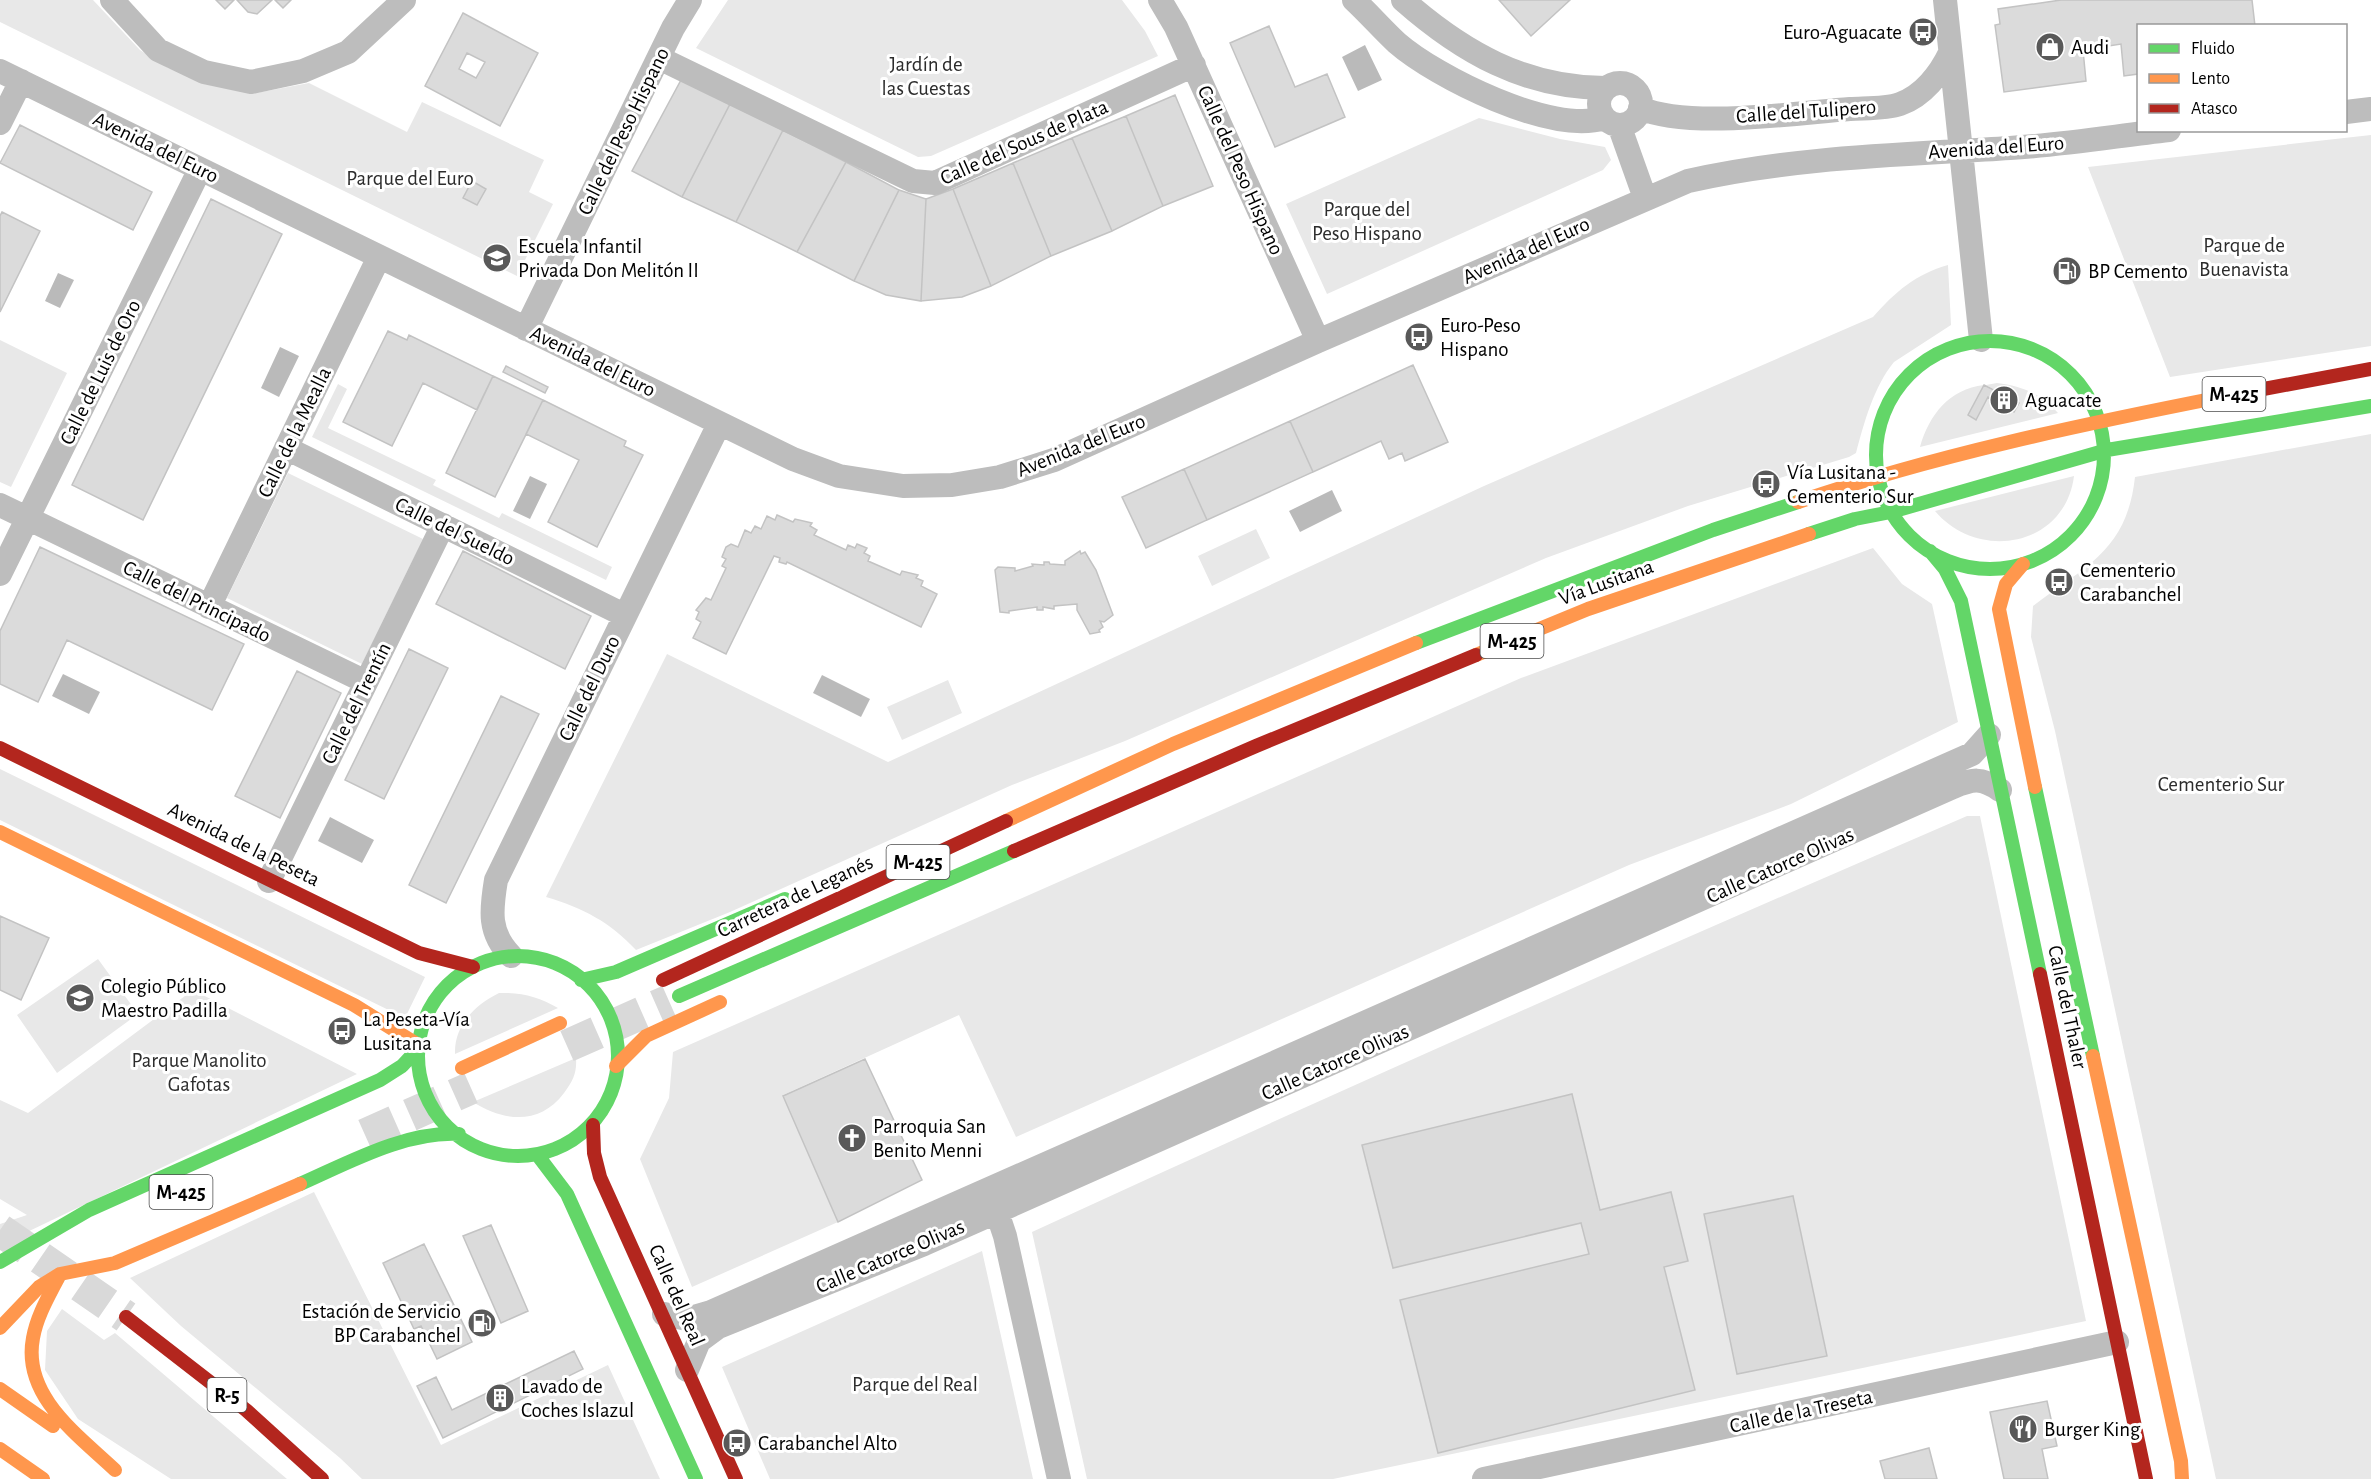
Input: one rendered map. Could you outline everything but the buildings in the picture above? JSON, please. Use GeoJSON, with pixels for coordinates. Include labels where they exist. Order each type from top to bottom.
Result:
{"type":"FeatureCollection","features":[{"type":"Feature","properties":{"kind":"main road"},"geometry":{"type":"LineString","coordinates":[[1981,340],[2021,345],[2056,362],[2082,390],[2098,421],[2107,450],[2101,482],[2085,519],[2061,544],[2023,564],[1996,570],[1975,570],[1952,564],[1930,551],[1909,534],[1891,512],[1877,475],[1876,448],[1880,424],[1895,392],[1920,365],[1949,348],[1981,340]]}},
{"type":"Feature","properties":{"kind":"main road","name":"M-425"},"geometry":{"type":"LineString","coordinates":[[1877,475],[2098,421],[2371,369]]}},
{"type":"Feature","properties":{"kind":"main road","name":"M-425"},"geometry":{"type":"LineString","coordinates":[[1891,512],[2107,450],[2371,406]]}},
{"type":"Feature","properties":{"kind":"main road","name":"Vía Lusitana"},"geometry":{"type":"LineString","coordinates":[[1173,744],[1395,651],[1567,584],[1713,530],[1877,475]]}},
{"type":"Feature","properties":{"kind":"main road","name":"Vía Lusitana"},"geometry":{"type":"LineString","coordinates":[[1143,796],[1256,746],[1588,609],[1855,519],[1891,512]]}},
{"type":"Feature","properties":{"kind":"main road","name":"Calle del Thaler"},"geometry":{"type":"LineString","coordinates":[[1930,551],[1945,569],[1961,601],[2146,1479]]}},
{"type":"Feature","properties":{"kind":"main road","name":"Calle del Thaler"},"geometry":{"type":"LineString","coordinates":[[2023,564],[2008,578],[2001,590],[1999,609],[2040,814],[2178,1450],[2182,1479]]}},
{"type":"Feature","properties":{"kind":"main road"},"geometry":{"type":"LineString","coordinates":[[1078,772],[1130,751],[1173,744]]}},
{"type":"Feature","properties":{"kind":"main road","name":"Carretera de Leganés"},"geometry":{"type":"LineString","coordinates":[[663,980],[1173,744]]}},
{"type":"Feature","properties":{"kind":"main road","name":"Avenida de la Peseta"},"geometry":{"type":"LineString","coordinates":[[0,748],[419,953],[473,967]]}},
{"type":"Feature","properties":{"kind":"main road"},"geometry":{"type":"LineString","coordinates":[[1096,830],[1125,813],[1143,796]]}},
{"type":"Feature","properties":{"kind":"main road","name":"Carretera de Leganés"},"geometry":{"type":"LineString","coordinates":[[669,1001],[1143,796]]}},
{"type":"Feature","properties":{"kind":"main road"},"geometry":{"type":"LineString","coordinates":[[0,832],[354,1005],[415,1048],[428,1095],[459,1134],[475,1144],[512,1156],[539,1157],[569,1145],[593,1125],[606,1102],[616,1066],[615,1042],[608,1018],[598,998],[581,980],[549,960],[512,956],[491,959],[473,967],[441,991],[428,1010],[415,1048],[402,1066],[380,1080],[89,1210],[0,1262]]}},
{"type":"Feature","properties":{"kind":"main road"},"geometry":{"type":"LineString","coordinates":[[581,980],[595,979],[616,972],[803,891]]}},
{"type":"Feature","properties":{"kind":"main road"},"geometry":{"type":"LineString","coordinates":[[616,1066],[646,1036],[728,998]]}},
{"type":"Feature","properties":{"kind":"main road"},"geometry":{"type":"LineString","coordinates":[[462,1068],[560,1023]]}},
{"type":"Feature","properties":{"kind":"main road","name":"Calle del Real"},"geometry":{"type":"LineString","coordinates":[[593,1125],[594,1153],[600,1177],[664,1314],[736,1479]]}},
{"type":"Feature","properties":{"kind":"main road"},"geometry":{"type":"LineString","coordinates":[[115,1470],[51,1409],[30,1380],[27,1346],[34,1319],[39,1305],[60,1274],[125,1259],[341,1166],[407,1141],[438,1133],[459,1134]]}},
{"type":"Feature","properties":{"kind":"main road"},"geometry":{"type":"LineString","coordinates":[[539,1157],[567,1194],[696,1479]]}},
{"type":"Feature","properties":{"kind":"main road","name":"M-425"},"geometry":{"type":"LineString","coordinates":[[0,1328],[39,1287],[60,1274],[169,1224]]}},
{"type":"Feature","properties":{"kind":"main road"},"geometry":{"type":"LineString","coordinates":[[0,1262],[77,1234]]}},
{"type":"Feature","properties":{"kind":"main road","name":"R-5"},"geometry":{"type":"LineString","coordinates":[[126,1317],[246,1410],[322,1479]]}},
{"type":"Feature","properties":{"kind":"main road"},"geometry":{"type":"LineString","coordinates":[[0,1389],[128,1479]]}},
{"type":"Feature","properties":{"kind":"main road"},"geometry":{"type":"LineString","coordinates":[[0,1449],[43,1479]]}},
{"type":"Feature","properties":{"kind":"street"},"geometry":{"type":"LineString","coordinates":[[112,0],[158,50],[204,72],[251,82],[303,71],[348,52],[404,0]]}},
{"type":"Feature","properties":{"kind":"street","name":"Calle del Peso Hispano"},"geometry":{"type":"LineString","coordinates":[[526,329],[659,58],[690,0]]}},
{"type":"Feature","properties":{"kind":"street","name":"Calle del Peso Hispano"},"geometry":{"type":"LineString","coordinates":[[1160,0],[1194,65],[1318,341]]}},
{"type":"Feature","properties":{"kind":"street"},"geometry":{"type":"LineString","coordinates":[[1354,0],[1398,43],[1444,76],[1549,118],[1594,122],[1634,120],[1640,108],[1640,97],[1629,84],[1621,82],[1605,88],[1571,88],[1533,78],[1492,61],[1440,32],[1403,0]]}},
{"type":"Feature","properties":{"kind":"street"},"geometry":{"type":"LineString","coordinates":[[1945,0],[1981,340]]}},
{"type":"Feature","properties":{"kind":"street","name":"Calle del Tulipero"},"geometry":{"type":"LineString","coordinates":[[1640,108],[1677,118],[1774,115],[1899,105],[1929,84],[1942,70],[1950,53]]}},
{"type":"Feature","properties":{"kind":"street","name":"Calle del Sous de Plata"},"geometry":{"type":"LineString","coordinates":[[659,58],[913,181],[924,183],[935,183],[1194,65]]}},
{"type":"Feature","properties":{"kind":"street"},"geometry":{"type":"LineString","coordinates":[[0,123],[10,76]]}},
{"type":"Feature","properties":{"kind":"street","name":"Avenida del Euro"},"geometry":{"type":"LineString","coordinates":[[10,76],[793,459],[839,476],[903,486],[952,485],[1000,477],[1054,460],[1318,341],[1688,181],[1734,170],[1961,150],[2012,148],[2152,132]]}},
{"type":"Feature","properties":{"kind":"street"},"geometry":{"type":"LineString","coordinates":[[1605,88],[1598,103],[1611,122],[1645,198]]}},
{"type":"Feature","properties":{"kind":"street"},"geometry":{"type":"LineString","coordinates":[[2347,112],[2371,110]]}},
{"type":"Feature","properties":{"kind":"street","name":"Calle de Luis de Oro"},"geometry":{"type":"LineString","coordinates":[[0,574],[200,169]]}},
{"type":"Feature","properties":{"kind":"street","name":"Calle de la Mealla"},"geometry":{"type":"LineString","coordinates":[[209,607],[379,257]]}},
{"type":"Feature","properties":{"kind":"street","name":"Calle del Duro"},"geometry":{"type":"LineString","coordinates":[[512,956],[493,930],[491,907],[496,880],[719,424]]}},
{"type":"Feature","properties":{"kind":"street","name":"Calle del Sueldo"},"geometry":{"type":"LineString","coordinates":[[286,448],[624,615]]}},
{"type":"Feature","properties":{"kind":"street","name":"Calle del Principado"},"geometry":{"type":"LineString","coordinates":[[0,505],[366,682]]}},
{"type":"Feature","properties":{"kind":"street","name":"Calle del Trentín"},"geometry":{"type":"LineString","coordinates":[[269,881],[443,525]]}},
{"type":"Feature","properties":{"kind":"street","name":"Calle Catorce Olivas"},"geometry":{"type":"LineString","coordinates":[[664,1314],[687,1319],[711,1312],[1972,754],[1989,735]]}},
{"type":"Feature","properties":{"kind":"street","name":"Calle Catorce Olivas"},"geometry":{"type":"LineString","coordinates":[[687,1370],[699,1341],[718,1327],[997,1212],[1975,778],[1986,780],[2000,790]]}},
{"type":"Feature","properties":{"kind":"street"},"geometry":{"type":"LineString","coordinates":[[997,1212],[1005,1236],[1059,1479]]}},
{"type":"Feature","properties":{"kind":"street","name":"Calle de la Treseta"},"geometry":{"type":"LineString","coordinates":[[1484,1479],[2117,1342]]}},
{"type":"Feature","properties":{"kind":"green space","name":"Parque del Euro"},"geometry":{"type":"Polygon","coordinates":[[[0,0],[93,0],[140,50],[168,68],[256,93],[309,83],[407,132],[422,102],[544,160],[529,192],[553,204],[517,276],[0,22],[0,0]]]}},
{"type":"Feature","properties":{"kind":"green space","name":"Jardín de las Cuestas"},"geometry":{"type":"Polygon","coordinates":[[[728,0],[1122,0],[1145,31],[1158,56],[931,156],[918,157],[696,48],[728,0]]]}},
{"type":"Feature","properties":{"kind":"green space","name":"Parque del Peso Hispano"},"geometry":{"type":"Polygon","coordinates":[[[1479,118],[1560,139],[1605,147],[1611,160],[1603,170],[1327,294],[1286,204],[1479,118]]]}},
{"type":"Feature","properties":{"kind":"green space","name":"Parque de Buenavista"},"geometry":{"type":"Polygon","coordinates":[[[2371,135],[2371,346],[2170,377],[2088,167],[2371,135]]]}},
{"type":"Feature","properties":{"kind":"green space"},"geometry":{"type":"Polygon","coordinates":[[[1948,265],[1951,325],[1894,362],[1875,393],[1856,453],[1849,457],[1688,506],[1546,558],[1125,741],[1012,785],[730,912],[636,950],[616,931],[595,917],[546,897],[667,654],[888,762],[1484,486],[1873,317],[1907,285],[1926,273],[1948,265]]]}},
{"type":"Feature","properties":{"kind":"green space"},"geometry":{"type":"Polygon","coordinates":[[[0,340],[67,373],[11,487],[0,482],[0,340]]]}},
{"type":"Feature","properties":{"kind":"green space"},"geometry":{"type":"Polygon","coordinates":[[[1997,383],[2031,392],[2052,406],[2058,413],[1920,447],[1935,414],[1960,392],[1984,385],[1968,415],[1975,420],[1988,397],[2014,411],[2019,403],[1986,385],[1997,383]]]}},
{"type":"Feature","properties":{"kind":"green space"},"geometry":{"type":"Polygon","coordinates":[[[338,384],[347,389],[328,428],[436,480],[433,485],[499,518],[502,513],[612,567],[606,580],[312,437],[338,384]]]}},
{"type":"Feature","properties":{"kind":"green space","name":"Cementerio Sur"},"geometry":{"type":"Polygon","coordinates":[[[2371,434],[2371,1479],[2216,1479],[2055,731],[2031,637],[2033,606],[2087,566],[2113,539],[2131,502],[2135,477],[2371,434]]]}},
{"type":"Feature","properties":{"kind":"green space"},"geometry":{"type":"Polygon","coordinates":[[[288,473],[423,539],[362,664],[227,598],[288,473]]]}},
{"type":"Feature","properties":{"kind":"green space"},"geometry":{"type":"Polygon","coordinates":[[[2074,476],[2067,500],[2055,519],[2037,532],[2017,539],[1996,541],[1974,537],[1953,527],[1935,511],[2074,476]]]}},
{"type":"Feature","properties":{"kind":"green space"},"geometry":{"type":"Polygon","coordinates":[[[1256,529],[1270,558],[1212,586],[1198,556],[1256,529]]]}},
{"type":"Feature","properties":{"kind":"green space"},"geometry":{"type":"Polygon","coordinates":[[[1873,548],[1902,584],[1932,604],[1958,722],[1791,804],[1629,865],[1016,1137],[959,1015],[783,1095],[838,1222],[692,1287],[640,1159],[669,1098],[673,1052],[1521,678],[1873,548]]]}},
{"type":"Feature","properties":{"kind":"green space"},"geometry":{"type":"Polygon","coordinates":[[[948,680],[962,713],[902,740],[887,707],[948,680]]]}},
{"type":"Feature","properties":{"kind":"green space"},"geometry":{"type":"Polygon","coordinates":[[[0,769],[425,977],[405,1018],[0,820],[0,769]]]}},
{"type":"Feature","properties":{"kind":"green space"},"geometry":{"type":"Polygon","coordinates":[[[1967,816],[1980,816],[2086,1321],[1333,1479],[1087,1479],[1032,1232],[1498,1021],[1967,816]]]}},
{"type":"Feature","properties":{"kind":"green space"},"geometry":{"type":"Polygon","coordinates":[[[98,959],[138,1014],[57,1073],[17,1015],[98,959]]]}},
{"type":"Feature","properties":{"kind":"green space","name":"Parque Manolito Gafotas"},"geometry":{"type":"Polygon","coordinates":[[[193,990],[357,1074],[0,1245],[0,1224],[27,1215],[0,1199],[0,1100],[28,1113],[193,990]]]}},
{"type":"Feature","properties":{"kind":"green space"},"geometry":{"type":"Polygon","coordinates":[[[499,993],[530,996],[558,1008],[455,1054],[462,1025],[474,1010],[499,993]]]}},
{"type":"Feature","properties":{"kind":"green space"},"geometry":{"type":"Polygon","coordinates":[[[576,1058],[575,1073],[570,1085],[555,1103],[544,1111],[522,1117],[510,1116],[497,1114],[473,1102],[576,1058]]]}},
{"type":"Feature","properties":{"kind":"green space"},"geometry":{"type":"Polygon","coordinates":[[[314,1192],[441,1445],[608,1365],[660,1479],[362,1479],[340,1458],[181,1326],[130,1278],[314,1192]]]}},
{"type":"Feature","properties":{"kind":"green space","name":"Parque del Real"},"geometry":{"type":"Polygon","coordinates":[[[982,1251],[1033,1479],[770,1479],[722,1367],[982,1251]]]}},
{"type":"Feature","properties":{"kind":"green space"},"geometry":{"type":"Polygon","coordinates":[[[62,1309],[104,1340],[115,1333],[287,1479],[171,1479],[78,1419],[45,1370],[47,1331],[62,1309]]]}},
{"type":"Feature","properties":{"kind":"shaded area"},"geometry":{"type":"Polygon","coordinates":[[[1365,45],[1382,80],[1358,91],[1342,57],[1365,45]]]}},
{"type":"Feature","properties":{"kind":"shaded area"},"geometry":{"type":"Polygon","coordinates":[[[58,273],[74,280],[60,308],[45,301],[58,273]]]}},
{"type":"Feature","properties":{"kind":"shaded area"},"geometry":{"type":"Polygon","coordinates":[[[280,347],[299,356],[279,397],[261,388],[280,347]]]}},
{"type":"Feature","properties":{"kind":"shaded area"},"geometry":{"type":"Polygon","coordinates":[[[530,476],[547,484],[530,519],[513,511],[530,476]]]}},
{"type":"Feature","properties":{"kind":"shaded area"},"geometry":{"type":"Polygon","coordinates":[[[1332,490],[1342,511],[1300,532],[1289,511],[1332,490]]]}},
{"type":"Feature","properties":{"kind":"shaded area"},"geometry":{"type":"Polygon","coordinates":[[[63,674],[100,692],[89,714],[52,696],[63,674]]]}},
{"type":"Feature","properties":{"kind":"shaded area"},"geometry":{"type":"Polygon","coordinates":[[[822,675],[870,699],[861,717],[813,693],[822,675]]]}},
{"type":"Feature","properties":{"kind":"shaded area"},"geometry":{"type":"Polygon","coordinates":[[[330,817],[374,840],[362,863],[318,841],[330,817]]]}},
{"type":"Feature","properties":{"kind":"tunnel"},"geometry":{"type":"LineString","coordinates":[[567,1046],[669,1001]]}},
{"type":"Feature","properties":{"kind":"tunnel"},"geometry":{"type":"LineString","coordinates":[[365,1135],[471,1088]]}},
{"type":"Feature","properties":{"kind":"tunnel"},"geometry":{"type":"LineString","coordinates":[[0,1230],[126,1317]]}},
{"type":"Feature","properties":{"kind":"traffic: fast"},"geometry":{"type":"LineString","coordinates":[[1990,341],[2023,346],[2044,355],[2062,367],[2078,383],[2090,401],[2099,422],[2104,455],[2099,488],[2090,509],[2078,527],[2062,543],[2044,555],[2023,564],[1990,569],[1957,564],[1936,555],[1918,543],[1902,527],[1890,509],[1881,488],[1876,455],[1881,422],[1890,401],[1902,383],[1918,367],[1936,355],[1957,346],[1990,341]]}},
{"type":"Feature","properties":{"kind":"traffic: fast"},"geometry":{"type":"LineString","coordinates":[[1809,534],[1855,519],[1891,512],[2107,450],[2371,406]]}},
{"type":"Feature","properties":{"kind":"traffic: fast"},"geometry":{"type":"LineString","coordinates":[[1416,643],[1713,530],[1798,502]]}},
{"type":"Feature","properties":{"kind":"traffic: fast"},"geometry":{"type":"LineString","coordinates":[[1930,551],[1945,569],[1961,601],[2040,974]]}},
{"type":"Feature","properties":{"kind":"traffic: fast"},"geometry":{"type":"LineString","coordinates":[[2035,787],[2093,1056]]}},
{"type":"Feature","properties":{"kind":"traffic: fast"},"geometry":{"type":"LineString","coordinates":[[679,996],[1014,851]]}},
{"type":"Feature","properties":{"kind":"traffic: fast"},"geometry":{"type":"LineString","coordinates":[[581,980],[616,972],[785,899]]}},
{"type":"Feature","properties":{"kind":"traffic: fast"},"geometry":{"type":"LineString","coordinates":[[518,956],[537,958],[565,968],[595,993],[610,1018],[616,1037],[618,1056],[616,1075],[606,1103],[581,1133],[556,1148],[537,1154],[518,1156],[499,1154],[471,1144],[441,1119],[426,1094],[420,1075],[418,1056],[420,1037],[430,1009],[455,979],[480,964],[499,958],[518,956]]}},
{"type":"Feature","properties":{"kind":"traffic: fast"},"geometry":{"type":"LineString","coordinates":[[0,1262],[89,1210],[380,1080],[402,1066],[415,1052]]}},
{"type":"Feature","properties":{"kind":"traffic: fast"},"geometry":{"type":"LineString","coordinates":[[300,1184],[357,1158],[398,1143],[439,1134],[459,1134]]}},
{"type":"Feature","properties":{"kind":"traffic: fast"},"geometry":{"type":"LineString","coordinates":[[539,1157],[567,1194],[696,1479]]}},
{"type":"Feature","properties":{"kind":"traffic: slow"},"geometry":{"type":"LineString","coordinates":[[1798,502],[1902,470],[2008,442],[2221,397]]}},
{"type":"Feature","properties":{"kind":"traffic: slow"},"geometry":{"type":"LineString","coordinates":[[1476,655],[1588,609],[1809,534]]}},
{"type":"Feature","properties":{"kind":"traffic: slow"},"geometry":{"type":"LineString","coordinates":[[2023,564],[2006,584],[1999,609],[2035,787]]}},
{"type":"Feature","properties":{"kind":"traffic: slow"},"geometry":{"type":"LineString","coordinates":[[1006,821],[1173,744],[1416,643]]}},
{"type":"Feature","properties":{"kind":"traffic: slow"},"geometry":{"type":"LineString","coordinates":[[0,832],[354,1005],[415,1043]]}},
{"type":"Feature","properties":{"kind":"traffic: slow"},"geometry":{"type":"LineString","coordinates":[[616,1066],[646,1036],[720,1002]]}},
{"type":"Feature","properties":{"kind":"traffic: slow"},"geometry":{"type":"LineString","coordinates":[[462,1068],[560,1023]]}},
{"type":"Feature","properties":{"kind":"traffic: slow"},"geometry":{"type":"LineString","coordinates":[[2093,1056],[2181,1461],[2182,1479]]}},
{"type":"Feature","properties":{"kind":"traffic: slow"},"geometry":{"type":"LineString","coordinates":[[0,1328],[39,1287],[60,1274],[115,1263],[300,1184]]}},
{"type":"Feature","properties":{"kind":"traffic: slow"},"geometry":{"type":"LineString","coordinates":[[60,1274],[35,1329],[32,1359],[36,1378],[44,1396],[56,1413],[115,1470]]}},
{"type":"Feature","properties":{"kind":"traffic: slow"},"geometry":{"type":"LineString","coordinates":[[0,1389],[53,1426]]}},
{"type":"Feature","properties":{"kind":"traffic: slow"},"geometry":{"type":"LineString","coordinates":[[0,1449],[43,1479]]}},
{"type":"Feature","properties":{"kind":"traffic: jam"},"geometry":{"type":"LineString","coordinates":[[2221,397],[2371,369]]}},
{"type":"Feature","properties":{"kind":"traffic: jam"},"geometry":{"type":"LineString","coordinates":[[1014,851],[1256,746],[1476,655]]}},
{"type":"Feature","properties":{"kind":"traffic: jam"},"geometry":{"type":"LineString","coordinates":[[0,748],[419,953],[473,967]]}},
{"type":"Feature","properties":{"kind":"traffic: jam"},"geometry":{"type":"LineString","coordinates":[[663,980],[1006,821]]}},
{"type":"Feature","properties":{"kind":"traffic: jam"},"geometry":{"type":"LineString","coordinates":[[2040,974],[2146,1479]]}},
{"type":"Feature","properties":{"kind":"traffic: jam"},"geometry":{"type":"LineString","coordinates":[[593,1125],[594,1153],[600,1177],[736,1479]]}},
{"type":"Feature","properties":{"kind":"traffic: jam"},"geometry":{"type":"LineString","coordinates":[[126,1317],[246,1410],[322,1479]]}},
{"type":"Feature","properties":{"kind":"place","name":"Euro-Aguacate"},"geometry":{"type":"Point","coordinates":[1923,32]}},
{"type":"Feature","properties":{"kind":"place","name":"Audi"},"geometry":{"type":"Point","coordinates":[2050,47]}},
{"type":"Feature","properties":{"kind":"place","name":"Escuela Infantil Privada Don Melitón II"},"geometry":{"type":"Point","coordinates":[497,258]}},
{"type":"Feature","properties":{"kind":"place","name":"BP Cemento"},"geometry":{"type":"Point","coordinates":[2067,271]}},
{"type":"Feature","properties":{"kind":"place","name":"Euro-Peso Hispano"},"geometry":{"type":"Point","coordinates":[1419,337]}},
{"type":"Feature","properties":{"kind":"place","name":"Aguacate"},"geometry":{"type":"Point","coordinates":[2004,400]}},
{"type":"Feature","properties":{"kind":"place","name":"Vía Lusitana - Cementerio Sur"},"geometry":{"type":"Point","coordinates":[1766,484]}},
{"type":"Feature","properties":{"kind":"place","name":"Cementerio Carabanchel"},"geometry":{"type":"Point","coordinates":[2059,582]}},
{"type":"Feature","properties":{"kind":"place","name":"Colegio Público Maestro Padilla"},"geometry":{"type":"Point","coordinates":[80,998]}},
{"type":"Feature","properties":{"kind":"place","name":"La Peseta-Vía Lusitana"},"geometry":{"type":"Point","coordinates":[342,1031]}},
{"type":"Feature","properties":{"kind":"place","name":"Parroquia San Benito Menni"},"geometry":{"type":"Point","coordinates":[852,1138]}},
{"type":"Feature","properties":{"kind":"place","name":"Estación de Servicio BP Carabanchel"},"geometry":{"type":"Point","coordinates":[482,1323]}},
{"type":"Feature","properties":{"kind":"place","name":"Lavado de Coches Islazul"},"geometry":{"type":"Point","coordinates":[500,1398]}},
{"type":"Feature","properties":{"kind":"place","name":"Burger King"},"geometry":{"type":"Point","coordinates":[2023,1429]}},
{"type":"Feature","properties":{"kind":"place","name":"Carabanchel Alto"},"geometry":{"type":"Point","coordinates":[737,1443]}}]}
